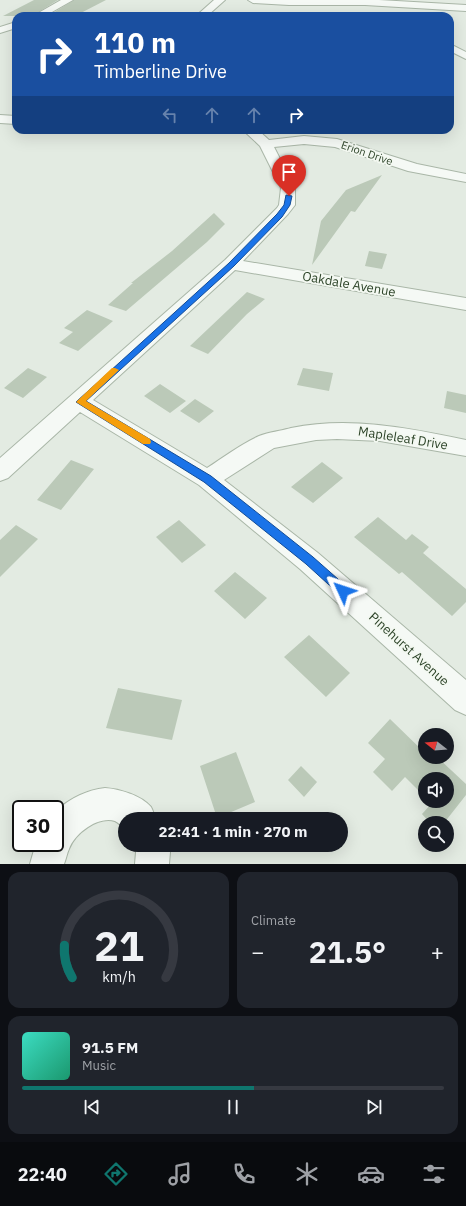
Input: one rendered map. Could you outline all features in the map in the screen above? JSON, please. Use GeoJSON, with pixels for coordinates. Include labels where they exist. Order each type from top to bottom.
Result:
{"type":"FeatureCollection","features":[{"type":"Feature","properties":{"kind":"street"},"geometry":{"type":"LineString","coordinates":[[46,12],[68,0]]}},
{"type":"Feature","properties":{"kind":"street"},"geometry":{"type":"LineString","coordinates":[[206,12],[220,0]]}},
{"type":"Feature","properties":{"kind":"street"},"geometry":{"type":"LineString","coordinates":[[253,0],[289,2],[365,1],[466,8]]}},
{"type":"Feature","properties":{"kind":"street"},"geometry":{"type":"LineString","coordinates":[[427,12],[428,6]]}},
{"type":"Feature","properties":{"kind":"street"},"geometry":{"type":"LineString","coordinates":[[0,30],[12,26]]}},
{"type":"Feature","properties":{"kind":"street"},"geometry":{"type":"LineString","coordinates":[[454,49],[466,56]]}},
{"type":"Feature","properties":{"kind":"street"},"geometry":{"type":"LineString","coordinates":[[454,58],[466,56]]}},
{"type":"Feature","properties":{"kind":"street"},"geometry":{"type":"LineString","coordinates":[[0,119],[12,120]]}},
{"type":"Feature","properties":{"kind":"street"},"geometry":{"type":"LineString","coordinates":[[0,472],[80,402],[232,264],[280,216],[287,205],[288,188],[266,144],[255,134]]}},
{"type":"Feature","properties":{"kind":"street","name":"Erion Drive"},"geometry":{"type":"LineString","coordinates":[[266,144],[304,140],[337,142],[413,168],[466,178]]}},
{"type":"Feature","properties":{"kind":"street","name":"Oakdale Avenue"},"geometry":{"type":"LineString","coordinates":[[232,264],[466,304]]}},
{"type":"Feature","properties":{"kind":"street","name":"Pinehurst Avenue"},"geometry":{"type":"LineString","coordinates":[[80,402],[207,479],[310,561],[466,700]]}},
{"type":"Feature","properties":{"kind":"street","name":"Mapleleaf Drive"},"geometry":{"type":"LineString","coordinates":[[207,479],[268,442],[308,433],[333,430],[359,430],[389,433],[466,448]]}},
{"type":"Feature","properties":{"kind":"street"},"geometry":{"type":"LineString","coordinates":[[64,825],[79,812],[95,806],[112,805],[127,809],[131,812]]}},
{"type":"Feature","properties":{"kind":"street"},"geometry":{"type":"LineString","coordinates":[[47,864],[50,852]]}},
{"type":"Feature","properties":{"kind":"street"},"geometry":{"type":"LineString","coordinates":[[152,864],[153,852]]}},
{"type":"Feature","properties":{"kind":"building"},"geometry":{"type":"Polygon","coordinates":[[[34,0],[58,0],[38,12],[12,12],[12,16],[3,16],[34,0]]]}},
{"type":"Feature","properties":{"kind":"building"},"geometry":{"type":"Polygon","coordinates":[[[74,0],[106,0],[83,12],[54,12],[74,0]]]}},
{"type":"Feature","properties":{"kind":"building"},"geometry":{"type":"Polygon","coordinates":[[[382,175],[355,212],[351,211],[312,265],[321,221],[346,190],[382,175]]]}},
{"type":"Feature","properties":{"kind":"building"},"geometry":{"type":"Polygon","coordinates":[[[214,213],[225,224],[207,242],[126,311],[108,305],[133,283],[131,283],[172,251],[214,213]]]}},
{"type":"Feature","properties":{"kind":"building"},"geometry":{"type":"Polygon","coordinates":[[[369,251],[387,254],[382,269],[365,266],[369,251]]]}},
{"type":"Feature","properties":{"kind":"building"},"geometry":{"type":"Polygon","coordinates":[[[247,292],[265,299],[247,314],[208,354],[190,346],[247,292]]]}},
{"type":"Feature","properties":{"kind":"building"},"geometry":{"type":"Polygon","coordinates":[[[87,310],[113,321],[78,351],[59,343],[73,332],[64,328],[87,310]]]}},
{"type":"Feature","properties":{"kind":"building"},"geometry":{"type":"Polygon","coordinates":[[[28,368],[47,377],[23,398],[4,388],[28,368]]]}},
{"type":"Feature","properties":{"kind":"building"},"geometry":{"type":"Polygon","coordinates":[[[303,368],[333,373],[329,391],[297,385],[303,368]]]}},
{"type":"Feature","properties":{"kind":"building"},"geometry":{"type":"Polygon","coordinates":[[[160,384],[186,401],[170,413],[144,396],[160,384]]]}},
{"type":"Feature","properties":{"kind":"building"},"geometry":{"type":"Polygon","coordinates":[[[447,391],[466,395],[466,413],[444,408],[447,391]]]}},
{"type":"Feature","properties":{"kind":"building"},"geometry":{"type":"Polygon","coordinates":[[[195,399],[214,411],[199,423],[180,411],[195,399]]]}},
{"type":"Feature","properties":{"kind":"building"},"geometry":{"type":"Polygon","coordinates":[[[71,460],[94,469],[61,510],[37,500],[71,460]]]}},
{"type":"Feature","properties":{"kind":"building"},"geometry":{"type":"Polygon","coordinates":[[[322,462],[343,478],[313,503],[291,487],[322,462]]]}},
{"type":"Feature","properties":{"kind":"building"},"geometry":{"type":"Polygon","coordinates":[[[378,517],[406,540],[412,534],[429,547],[423,553],[466,589],[466,602],[452,616],[402,572],[399,574],[354,537],[378,517]]]}},
{"type":"Feature","properties":{"kind":"building"},"geometry":{"type":"Polygon","coordinates":[[[179,520],[206,545],[182,563],[156,537],[179,520]]]}},
{"type":"Feature","properties":{"kind":"building"},"geometry":{"type":"Polygon","coordinates":[[[16,525],[38,539],[0,577],[0,540],[16,525]]]}},
{"type":"Feature","properties":{"kind":"building"},"geometry":{"type":"Polygon","coordinates":[[[235,572],[267,598],[245,619],[214,591],[235,572]]]}},
{"type":"Feature","properties":{"kind":"building"},"geometry":{"type":"Polygon","coordinates":[[[309,635],[350,673],[326,697],[284,657],[309,635]]]}},
{"type":"Feature","properties":{"kind":"building"},"geometry":{"type":"Polygon","coordinates":[[[118,688],[182,700],[172,740],[106,728],[118,688]]]}},
{"type":"Feature","properties":{"kind":"building"},"geometry":{"type":"Polygon","coordinates":[[[390,719],[418,746],[418,764],[445,764],[453,772],[418,772],[418,790],[405,777],[392,791],[373,772],[385,759],[368,743],[390,719]]]}},
{"type":"Feature","properties":{"kind":"building"},"geometry":{"type":"Polygon","coordinates":[[[236,752],[255,802],[231,812],[215,812],[200,766],[236,752]]]}},
{"type":"Feature","properties":{"kind":"building"},"geometry":{"type":"Polygon","coordinates":[[[301,766],[317,782],[304,797],[288,780],[301,766]]]}},
{"type":"Feature","properties":{"kind":"building"},"geometry":{"type":"Polygon","coordinates":[[[454,773],[466,784],[466,795],[450,816],[424,816],[422,814],[427,808],[454,808],[454,773]]]}},
{"type":"Feature","properties":{"kind":"slow traffic"},"geometry":{"type":"LineString","coordinates":[[115,370],[80,402],[146,442]]}},
{"type":"Feature","properties":{"kind":"route"},"geometry":{"type":"LineString","coordinates":[[289,196],[287,205],[280,216],[232,264],[80,402],[207,479],[310,561],[343,591]]}}]}
